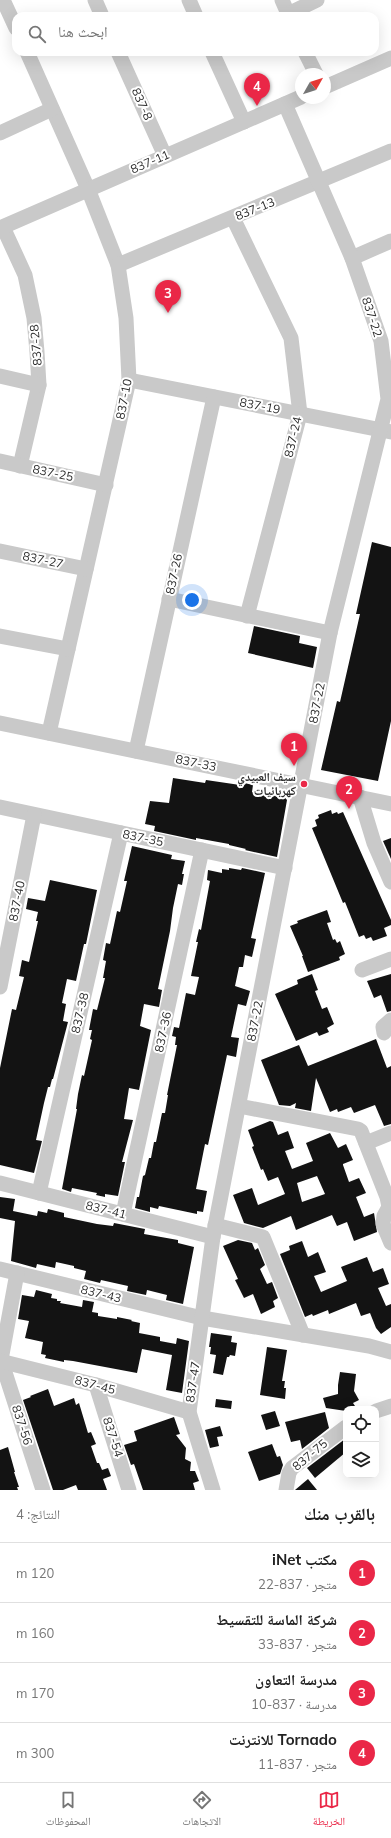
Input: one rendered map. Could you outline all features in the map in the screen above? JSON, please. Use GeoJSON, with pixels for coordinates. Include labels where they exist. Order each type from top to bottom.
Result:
{"type":"FeatureCollection","features":[{"type":"Feature","properties":{"kind":"street"},"geometry":{"type":"LineString","coordinates":[[3,0],[12,19]]}},
{"type":"Feature","properties":{"kind":"street"},"geometry":{"type":"LineString","coordinates":[[94,0],[100,12]]}},
{"type":"Feature","properties":{"kind":"street"},"geometry":{"type":"LineString","coordinates":[[189,0],[194,12]]}},
{"type":"Feature","properties":{"kind":"street"},"geometry":{"type":"LineString","coordinates":[[286,10],[317,0]]}},
{"type":"Feature","properties":{"kind":"street","name":"837-10"},"geometry":{"type":"LineString","coordinates":[[29,56],[88,189],[118,265],[126,318],[130,380],[49,733]]}},
{"type":"Feature","properties":{"kind":"street","name":"837-8"},"geometry":{"type":"LineString","coordinates":[[120,56],[165,156]]}},
{"type":"Feature","properties":{"kind":"street"},"geometry":{"type":"LineString","coordinates":[[214,56],[244,122]]}},
{"type":"Feature","properties":{"kind":"street"},"geometry":{"type":"LineString","coordinates":[[308,56],[313,68]]}},
{"type":"Feature","properties":{"kind":"street"},"geometry":{"type":"LineString","coordinates":[[331,84],[391,58]]}},
{"type":"Feature","properties":{"kind":"street","name":"837-11"},"geometry":{"type":"LineString","coordinates":[[2,227],[295,100]]}},
{"type":"Feature","properties":{"kind":"street","name":"837-22"},"geometry":{"type":"LineString","coordinates":[[202,1318],[214,1231],[330,633],[385,431],[388,399],[386,339],[285,104]]}},
{"type":"Feature","properties":{"kind":"street"},"geometry":{"type":"LineString","coordinates":[[0,133],[52,109]]}},
{"type":"Feature","properties":{"kind":"street","name":"837-13"},"geometry":{"type":"LineString","coordinates":[[118,265],[391,151]]}},
{"type":"Feature","properties":{"kind":"street","name":"837-24"},"geometry":{"type":"LineString","coordinates":[[233,218],[291,338],[300,414],[247,616]]}},
{"type":"Feature","properties":{"kind":"street","name":"837-28"},"geometry":{"type":"LineString","coordinates":[[2,227],[25,275],[34,318],[39,385],[20,466]]}},
{"type":"Feature","properties":{"kind":"street"},"geometry":{"type":"LineString","coordinates":[[352,258],[391,241]]}},
{"type":"Feature","properties":{"kind":"street"},"geometry":{"type":"LineString","coordinates":[[0,376],[39,385]]}},
{"type":"Feature","properties":{"kind":"street","name":"837-19"},"geometry":{"type":"LineString","coordinates":[[130,380],[385,431]]}},
{"type":"Feature","properties":{"kind":"street","name":"837-26"},"geometry":{"type":"LineString","coordinates":[[136,751],[214,397]]}},
{"type":"Feature","properties":{"kind":"street","name":"837-25"},"geometry":{"type":"LineString","coordinates":[[0,462],[106,485]]}},
{"type":"Feature","properties":{"kind":"street","name":"837-27"},"geometry":{"type":"LineString","coordinates":[[0,551],[86,569]]}},
{"type":"Feature","properties":{"kind":"street"},"geometry":{"type":"LineString","coordinates":[[169,600],[330,633]]}},
{"type":"Feature","properties":{"kind":"street"},"geometry":{"type":"LineString","coordinates":[[0,636],[68,649]]}},
{"type":"Feature","properties":{"kind":"street","name":"837-33"},"geometry":{"type":"LineString","coordinates":[[0,723],[391,804]]}},
{"type":"Feature","properties":{"kind":"street"},"geometry":{"type":"LineString","coordinates":[[360,797],[374,843],[391,882]]}},
{"type":"Feature","properties":{"kind":"street","name":"837-35"},"geometry":{"type":"LineString","coordinates":[[0,807],[285,868]]}},
{"type":"Feature","properties":{"kind":"street","name":"837-40"},"geometry":{"type":"LineString","coordinates":[[0,987],[34,814]]}},
{"type":"Feature","properties":{"kind":"street","name":"837-38"},"geometry":{"type":"LineString","coordinates":[[39,1193],[121,833]]}},
{"type":"Feature","properties":{"kind":"street","name":"837-36"},"geometry":{"type":"LineString","coordinates":[[123,1214],[202,850]]}},
{"type":"Feature","properties":{"kind":"street"},"geometry":{"type":"LineString","coordinates":[[362,970],[391,958]]}},
{"type":"Feature","properties":{"kind":"street"},"geometry":{"type":"LineString","coordinates":[[384,1033],[383,1027],[391,1020]]}},
{"type":"Feature","properties":{"kind":"street"},"geometry":{"type":"LineString","coordinates":[[238,1106],[358,1129],[361,1131],[390,1206],[384,1216],[383,1224],[391,1243]]}},
{"type":"Feature","properties":{"kind":"street"},"geometry":{"type":"LineString","coordinates":[[366,1143],[391,1133]]}},
{"type":"Feature","properties":{"kind":"street","name":"837-41"},"geometry":{"type":"LineString","coordinates":[[0,1183],[123,1214],[214,1231],[263,1238],[303,1335]]}},
{"type":"Feature","properties":{"kind":"street","name":"837-43"},"geometry":{"type":"LineString","coordinates":[[0,1269],[202,1318],[369,1346],[391,1352]]}},
{"type":"Feature","properties":{"kind":"street"},"geometry":{"type":"LineString","coordinates":[[1,1360],[17,1273]]}},
{"type":"Feature","properties":{"kind":"street","name":"837-47"},"geometry":{"type":"LineString","coordinates":[[202,1318],[189,1412],[213,1490]]}},
{"type":"Feature","properties":{"kind":"street","name":"837-45"},"geometry":{"type":"LineString","coordinates":[[1,1360],[96,1385],[189,1412]]}},
{"type":"Feature","properties":{"kind":"street","name":"837-56"},"geometry":{"type":"LineString","coordinates":[[1,1360],[43,1490]]}},
{"type":"Feature","properties":{"kind":"street","name":"837-54"},"geometry":{"type":"LineString","coordinates":[[96,1385],[129,1490]]}},
{"type":"Feature","properties":{"kind":"street"},"geometry":{"type":"LineString","coordinates":[[379,1410],[391,1406]]}},
{"type":"Feature","properties":{"kind":"street","name":"837-75"},"geometry":{"type":"LineString","coordinates":[[286,1490],[289,1473],[292,1468],[343,1428]]}},
{"type":"Feature","properties":{"kind":"building"},"geometry":{"type":"Polygon","coordinates":[[[372,542],[391,547],[391,721],[378,781],[321,770],[337,701],[340,702],[360,614],[356,614],[372,542]]]}},
{"type":"Feature","properties":{"kind":"building"},"geometry":{"type":"Polygon","coordinates":[[[254,626],[300,636],[299,643],[317,647],[313,668],[248,653],[254,626]]]}},
{"type":"Feature","properties":{"kind":"building"},"geometry":{"type":"Polygon","coordinates":[[[173,778],[205,783],[206,780],[240,785],[240,782],[253,785],[252,792],[269,796],[270,790],[281,793],[287,800],[277,857],[245,850],[246,849],[229,844],[196,838],[196,840],[154,831],[155,826],[145,824],[150,801],[169,803],[173,778]]]}},
{"type":"Feature","properties":{"kind":"building"},"geometry":{"type":"Polygon","coordinates":[[[331,810],[332,814],[343,812],[391,920],[391,925],[384,928],[387,936],[373,941],[371,937],[366,939],[364,935],[359,937],[345,902],[343,903],[312,828],[317,826],[315,820],[319,818],[318,815],[331,810]]]}},
{"type":"Feature","properties":{"kind":"building"},"geometry":{"type":"Polygon","coordinates":[[[391,838],[391,859],[383,841],[391,838]]]}},
{"type":"Feature","properties":{"kind":"building"},"geometry":{"type":"Polygon","coordinates":[[[132,846],[172,855],[171,859],[185,861],[182,874],[184,874],[182,885],[178,884],[173,908],[170,931],[158,989],[162,990],[159,1007],[144,1004],[140,1026],[151,1030],[139,1090],[129,1088],[124,1119],[133,1120],[122,1162],[125,1162],[118,1196],[105,1194],[105,1197],[96,1195],[97,1193],[72,1188],[71,1192],[62,1189],[77,1109],[78,1094],[82,1075],[84,1076],[92,1040],[90,1039],[92,1030],[89,1030],[93,1009],[97,1010],[105,978],[103,978],[106,961],[103,960],[106,943],[110,944],[117,911],[120,912],[127,881],[124,881],[132,846]]]}},
{"type":"Feature","properties":{"kind":"building"},"geometry":{"type":"Polygon","coordinates":[[[229,868],[241,870],[242,868],[265,873],[251,938],[256,939],[252,957],[245,955],[243,967],[239,967],[235,986],[250,991],[246,1006],[238,1004],[231,1037],[239,1038],[236,1057],[227,1055],[208,1145],[205,1144],[196,1189],[207,1191],[203,1212],[197,1211],[197,1214],[159,1206],[158,1209],[150,1207],[150,1212],[135,1208],[137,1197],[139,1197],[143,1176],[145,1175],[149,1158],[151,1158],[154,1142],[156,1142],[162,1113],[165,1113],[177,1045],[175,1045],[176,1037],[172,1036],[174,1027],[179,1028],[186,993],[195,995],[199,977],[191,976],[198,942],[196,942],[199,929],[201,930],[210,881],[207,880],[208,870],[222,873],[222,869],[229,870],[229,868]]]}},
{"type":"Feature","properties":{"kind":"building"},"geometry":{"type":"Polygon","coordinates":[[[50,880],[97,890],[86,944],[84,944],[76,981],[67,979],[62,1003],[66,1004],[63,1021],[68,1022],[53,1079],[50,1087],[48,1087],[44,1103],[36,1140],[42,1141],[34,1173],[0,1165],[0,1068],[12,1009],[16,1010],[24,977],[19,976],[22,960],[29,962],[38,921],[36,921],[38,912],[26,909],[28,898],[45,901],[50,880]]]}},
{"type":"Feature","properties":{"kind":"building"},"geometry":{"type":"Polygon","coordinates":[[[327,910],[331,922],[327,923],[333,940],[335,939],[337,943],[340,941],[345,954],[339,957],[340,960],[308,972],[290,926],[298,923],[297,921],[327,910]]]}},
{"type":"Feature","properties":{"kind":"building"},"geometry":{"type":"Polygon","coordinates":[[[312,974],[318,990],[315,991],[322,1009],[327,1007],[334,1024],[327,1028],[329,1032],[319,1036],[317,1032],[296,1041],[275,994],[298,984],[297,980],[312,974]]]}},
{"type":"Feature","properties":{"kind":"building"},"geometry":{"type":"Polygon","coordinates":[[[391,974],[391,1011],[387,1012],[381,995],[374,998],[367,981],[391,974]]]}},
{"type":"Feature","properties":{"kind":"building"},"geometry":{"type":"Polygon","coordinates":[[[376,1039],[387,1068],[391,1066],[391,1124],[384,1126],[375,1105],[354,1113],[351,1107],[338,1112],[337,1109],[330,1112],[316,1078],[311,1111],[295,1108],[296,1103],[290,1106],[279,1105],[261,1060],[299,1045],[308,1066],[376,1039]]]}},
{"type":"Feature","properties":{"kind":"building"},"geometry":{"type":"Polygon","coordinates":[[[270,1121],[273,1122],[278,1135],[288,1131],[294,1148],[285,1151],[292,1169],[313,1161],[306,1143],[330,1133],[338,1148],[346,1144],[353,1160],[343,1165],[349,1182],[359,1178],[366,1193],[356,1197],[364,1217],[374,1213],[377,1232],[354,1241],[347,1222],[337,1226],[332,1215],[296,1230],[291,1216],[263,1228],[244,1223],[233,1195],[252,1188],[258,1205],[285,1194],[278,1177],[268,1181],[263,1169],[261,1170],[252,1147],[254,1146],[248,1130],[270,1121]],[[317,1176],[297,1183],[302,1202],[325,1194],[317,1176]]]}},
{"type":"Feature","properties":{"kind":"building"},"geometry":{"type":"Polygon","coordinates":[[[0,1197],[15,1199],[13,1211],[37,1216],[38,1211],[47,1213],[48,1209],[64,1213],[64,1217],[97,1224],[113,1226],[114,1223],[145,1229],[144,1234],[178,1240],[178,1243],[194,1247],[183,1304],[166,1300],[167,1295],[147,1290],[146,1295],[127,1291],[128,1286],[101,1280],[100,1283],[84,1279],[86,1271],[74,1268],[74,1266],[56,1262],[55,1268],[37,1264],[36,1268],[11,1261],[15,1221],[0,1218],[0,1197]]]}},
{"type":"Feature","properties":{"kind":"building"},"geometry":{"type":"Polygon","coordinates":[[[238,1240],[252,1243],[255,1250],[258,1248],[265,1265],[260,1269],[267,1284],[272,1282],[278,1298],[273,1301],[275,1307],[261,1314],[253,1294],[244,1298],[235,1280],[238,1279],[223,1246],[238,1240]]]}},
{"type":"Feature","properties":{"kind":"building"},"geometry":{"type":"Polygon","coordinates":[[[302,1241],[308,1257],[318,1252],[326,1272],[314,1276],[321,1292],[347,1281],[341,1267],[367,1257],[373,1272],[383,1268],[389,1284],[378,1288],[386,1306],[391,1304],[391,1327],[381,1334],[376,1328],[370,1313],[361,1316],[356,1303],[329,1314],[328,1310],[313,1316],[312,1314],[305,1317],[280,1254],[290,1250],[289,1246],[302,1241]]]}},
{"type":"Feature","properties":{"kind":"building"},"geometry":{"type":"Polygon","coordinates":[[[36,1290],[52,1294],[51,1298],[61,1301],[60,1303],[82,1307],[83,1300],[94,1302],[92,1312],[98,1313],[98,1316],[117,1319],[117,1317],[140,1323],[139,1333],[160,1337],[160,1341],[176,1344],[177,1338],[189,1341],[182,1393],[166,1390],[172,1355],[142,1349],[137,1373],[73,1361],[64,1360],[64,1362],[45,1358],[46,1355],[41,1354],[43,1342],[25,1338],[29,1321],[18,1319],[22,1295],[34,1297],[36,1290]]]}},
{"type":"Feature","properties":{"kind":"building"},"geometry":{"type":"Polygon","coordinates":[[[211,1333],[232,1336],[231,1342],[237,1343],[235,1356],[230,1355],[227,1357],[223,1375],[213,1373],[216,1355],[210,1354],[211,1347],[209,1347],[211,1333]]]}},
{"type":"Feature","properties":{"kind":"building"},"geometry":{"type":"Polygon","coordinates":[[[267,1347],[287,1350],[282,1381],[285,1381],[285,1399],[260,1395],[267,1347]]]}},
{"type":"Feature","properties":{"kind":"building"},"geometry":{"type":"Polygon","coordinates":[[[340,1372],[356,1374],[354,1391],[359,1400],[353,1403],[355,1406],[343,1406],[343,1411],[326,1408],[323,1398],[338,1394],[340,1372]]]}},
{"type":"Feature","properties":{"kind":"building"},"geometry":{"type":"Polygon","coordinates":[[[48,1389],[54,1406],[74,1398],[76,1405],[79,1403],[88,1433],[91,1432],[96,1444],[91,1446],[97,1463],[99,1463],[102,1470],[108,1468],[111,1476],[103,1479],[107,1490],[78,1490],[76,1485],[63,1490],[53,1490],[23,1400],[48,1389]]]}},
{"type":"Feature","properties":{"kind":"building"},"geometry":{"type":"Polygon","coordinates":[[[216,1399],[232,1401],[231,1409],[215,1407],[216,1399]]]}},
{"type":"Feature","properties":{"kind":"building"},"geometry":{"type":"Polygon","coordinates":[[[275,1411],[280,1426],[266,1430],[261,1415],[275,1411]]]}},
{"type":"Feature","properties":{"kind":"building"},"geometry":{"type":"Polygon","coordinates":[[[325,1412],[329,1428],[302,1449],[300,1440],[291,1442],[285,1422],[325,1412]]]}},
{"type":"Feature","properties":{"kind":"building"},"geometry":{"type":"Polygon","coordinates":[[[174,1417],[180,1434],[176,1435],[186,1448],[185,1459],[191,1462],[190,1471],[195,1471],[199,1481],[193,1483],[195,1490],[143,1490],[134,1464],[131,1465],[124,1445],[137,1441],[134,1431],[174,1417]]]}},
{"type":"Feature","properties":{"kind":"building"},"geometry":{"type":"Polygon","coordinates":[[[220,1426],[223,1436],[217,1437],[219,1446],[210,1448],[205,1430],[220,1426]]]}},
{"type":"Feature","properties":{"kind":"building"},"geometry":{"type":"Polygon","coordinates":[[[343,1441],[343,1455],[315,1478],[307,1468],[343,1441]]]}},
{"type":"Feature","properties":{"kind":"building"},"geometry":{"type":"Polygon","coordinates":[[[272,1444],[277,1457],[280,1456],[283,1465],[280,1474],[259,1481],[248,1452],[272,1444]]]}},
{"type":"Feature","properties":{"kind":"building"},"geometry":{"type":"Polygon","coordinates":[[[8,1447],[19,1487],[17,1487],[18,1490],[0,1490],[0,1450],[8,1447]]]}},
{"type":"Feature","properties":{"kind":"building"},"geometry":{"type":"Polygon","coordinates":[[[308,1479],[317,1490],[295,1490],[308,1479]]]}},
{"type":"Feature","properties":{"kind":"place","name":"Tornado للانترنت"},"geometry":{"type":"Point","coordinates":[257,106]}},
{"type":"Feature","properties":{"kind":"place","name":"مدرسة التعاون"},"geometry":{"type":"Point","coordinates":[168,313]}},
{"type":"Feature","properties":{"kind":"place","name":"مكتب iNet"},"geometry":{"type":"Point","coordinates":[294,766]}},
{"type":"Feature","properties":{"kind":"place","name":"سيف العبيدي كهربائيات"},"geometry":{"type":"Point","coordinates":[304,784]}},
{"type":"Feature","properties":{"kind":"place","name":"شركة الماسة للتقسيط"},"geometry":{"type":"Point","coordinates":[349,809]}}]}
